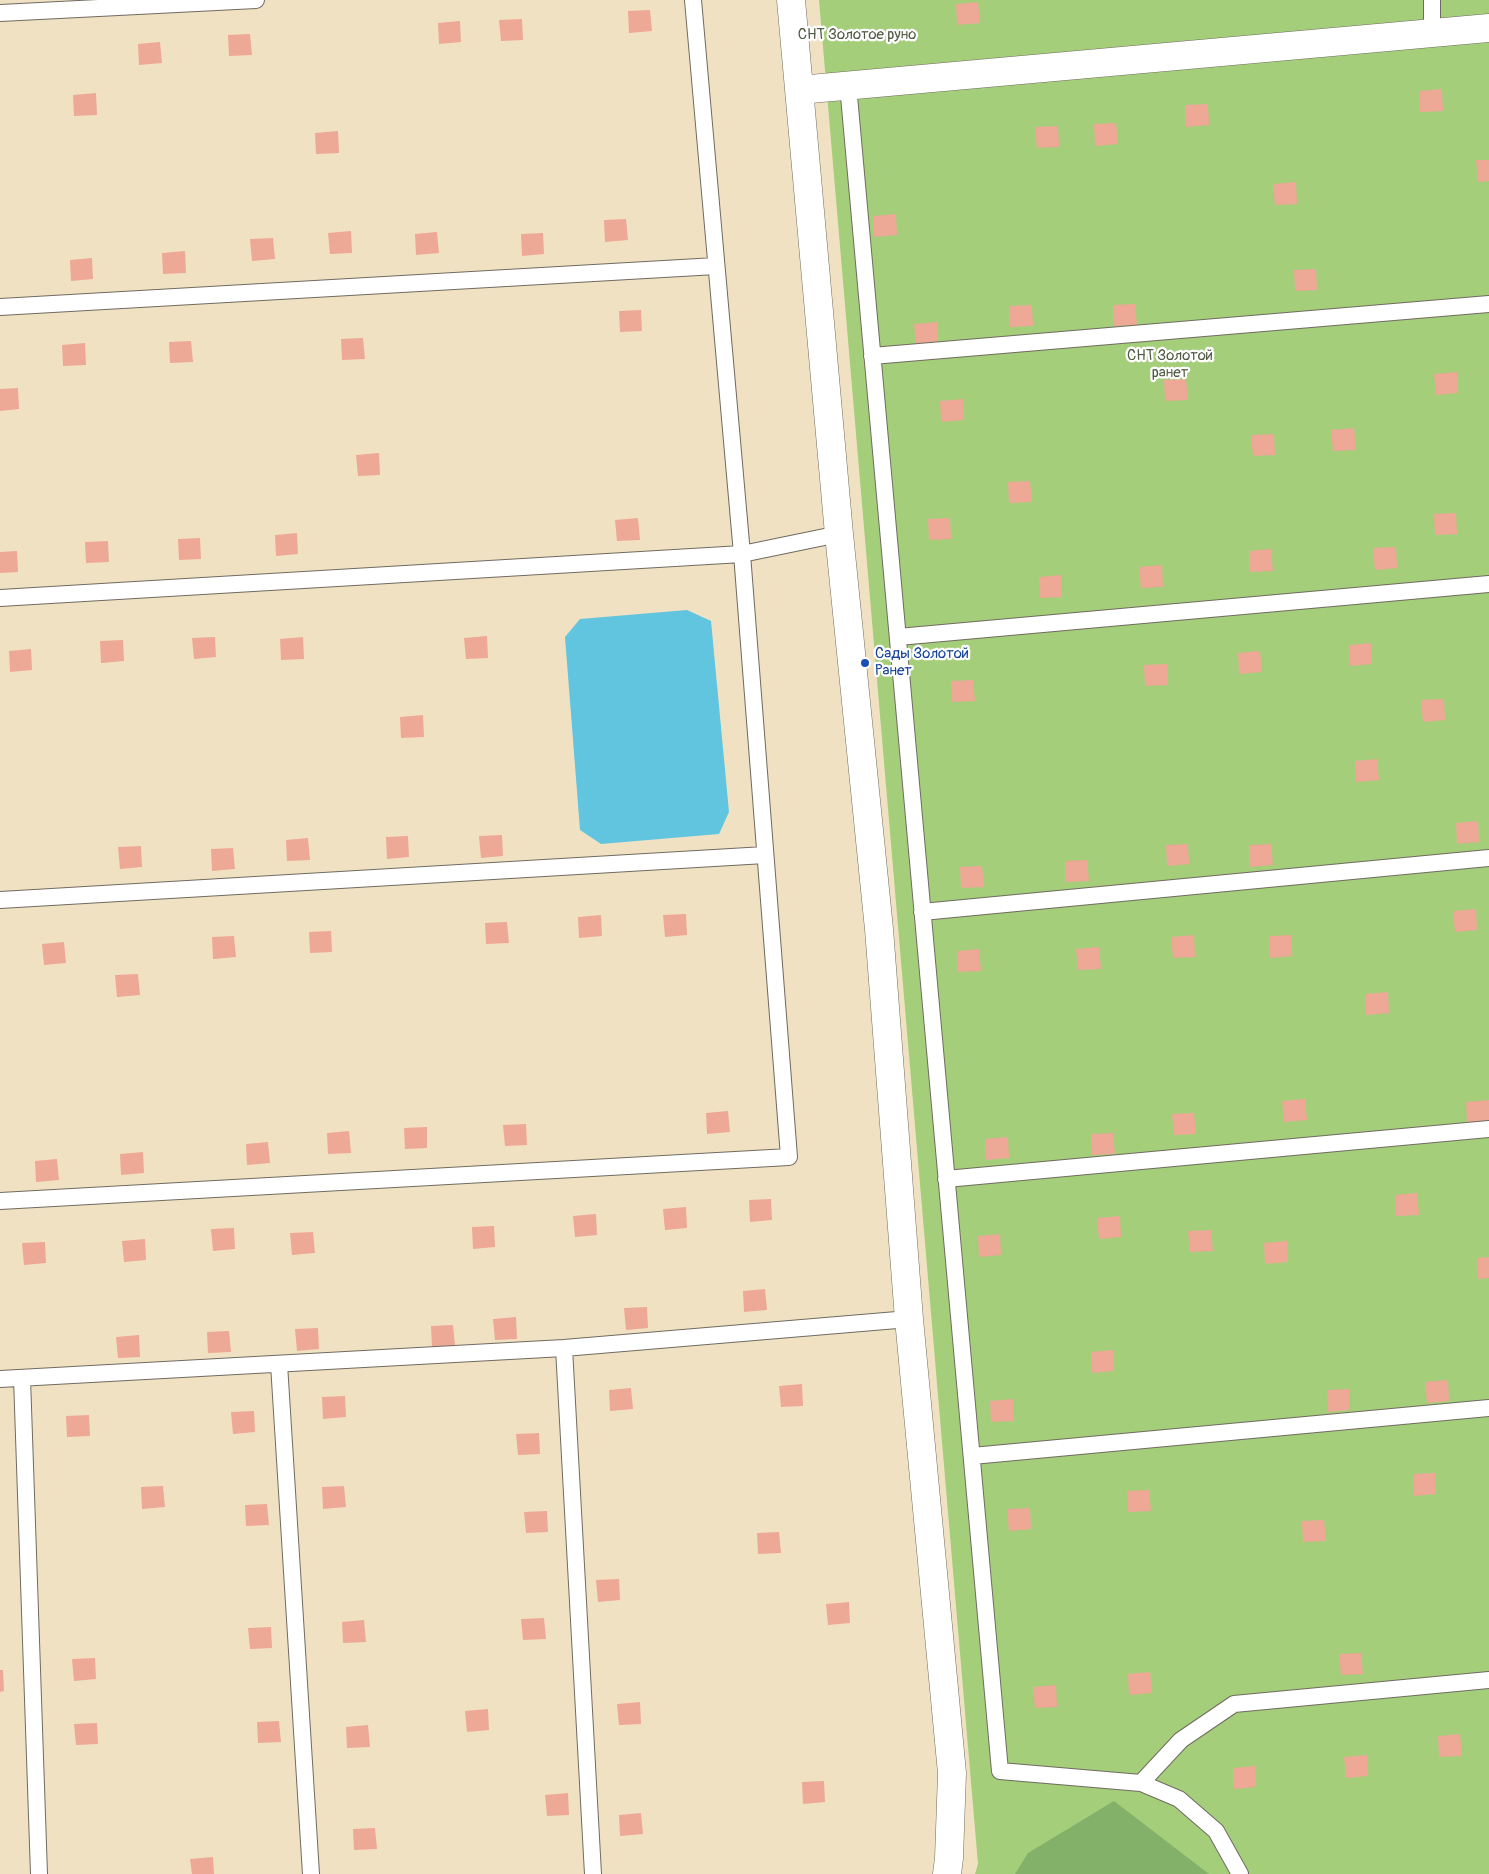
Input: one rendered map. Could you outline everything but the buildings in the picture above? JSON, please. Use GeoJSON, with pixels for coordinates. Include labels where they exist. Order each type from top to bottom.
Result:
{"type":"FeatureCollection","features":[{"type":"Feature","properties":{"kind":"street"},"geometry":{"type":"LineString","coordinates":[[791,0],[839,534],[879,929],[909,1319],[952,1773],[947,1874]]}},
{"type":"Feature","properties":{"kind":"street"},"geometry":{"type":"LineString","coordinates":[[799,90],[1489,28]]}},
{"type":"Feature","properties":{"kind":"lane"},"geometry":{"type":"LineString","coordinates":[[0,13],[256,0]]}},
{"type":"Feature","properties":{"kind":"lane"},"geometry":{"type":"LineString","coordinates":[[0,1201],[790,1157],[742,554],[693,0]]}},
{"type":"Feature","properties":{"kind":"lane"},"geometry":{"type":"LineString","coordinates":[[1432,0],[1432,33]]}},
{"type":"Feature","properties":{"kind":"lane"},"geometry":{"type":"LineString","coordinates":[[848,86],[1000,1771],[1141,1783],[1179,1799],[1216,1831],[1240,1874]]}},
{"type":"Feature","properties":{"kind":"lane"},"geometry":{"type":"LineString","coordinates":[[0,307],[716,266]]}},
{"type":"Feature","properties":{"kind":"lane"},"geometry":{"type":"LineString","coordinates":[[872,356],[1489,304]]}},
{"type":"Feature","properties":{"kind":"lane"},"geometry":{"type":"LineString","coordinates":[[0,598],[742,554],[839,534]]}},
{"type":"Feature","properties":{"kind":"lane"},"geometry":{"type":"LineString","coordinates":[[898,637],[1489,584]]}},
{"type":"Feature","properties":{"kind":"lane"},"geometry":{"type":"LineString","coordinates":[[0,900],[765,855]]}},
{"type":"Feature","properties":{"kind":"lane"},"geometry":{"type":"LineString","coordinates":[[922,912],[1489,858]]}},
{"type":"Feature","properties":{"kind":"lane"},"geometry":{"type":"LineString","coordinates":[[946,1179],[1489,1129]]}},
{"type":"Feature","properties":{"kind":"lane"},"geometry":{"type":"LineString","coordinates":[[0,1379],[564,1348],[909,1319]]}},
{"type":"Feature","properties":{"kind":"lane"},"geometry":{"type":"LineString","coordinates":[[564,1348],[593,1874]]}},
{"type":"Feature","properties":{"kind":"lane"},"geometry":{"type":"LineString","coordinates":[[279,1364],[310,1874]]}},
{"type":"Feature","properties":{"kind":"lane"},"geometry":{"type":"LineString","coordinates":[[22,1378],[39,1874]]}},
{"type":"Feature","properties":{"kind":"lane"},"geometry":{"type":"LineString","coordinates":[[972,1456],[1489,1408]]}},
{"type":"Feature","properties":{"kind":"lane"},"geometry":{"type":"LineString","coordinates":[[1141,1783],[1181,1740],[1234,1704],[1489,1680]]}},
{"type":"Feature","properties":{"kind":"green space","name":"СНТ Золотой ранет"},"geometry":{"type":"Polygon","coordinates":[[[819,0],[1489,0],[1489,1874],[975,1874],[978,1864],[819,0]]]}},
{"type":"Feature","properties":{"kind":"green space"},"geometry":{"type":"Polygon","coordinates":[[[1114,1801],[1209,1874],[1015,1874],[1028,1853],[1114,1801]]]}},
{"type":"Feature","properties":{"kind":"water"},"geometry":{"type":"Polygon","coordinates":[[[687,610],[711,621],[729,812],[719,834],[601,844],[580,830],[565,637],[580,619],[687,610]]]}},
{"type":"Feature","properties":{"kind":"place","name":"Сады Золотой Ранет"},"geometry":{"type":"Point","coordinates":[865,663]}},
{"type":"Feature","properties":{"kind":"park label","name":"СНТ Золотое руно"},"geometry":{"type":"Point","coordinates":[857,35]}}]}
